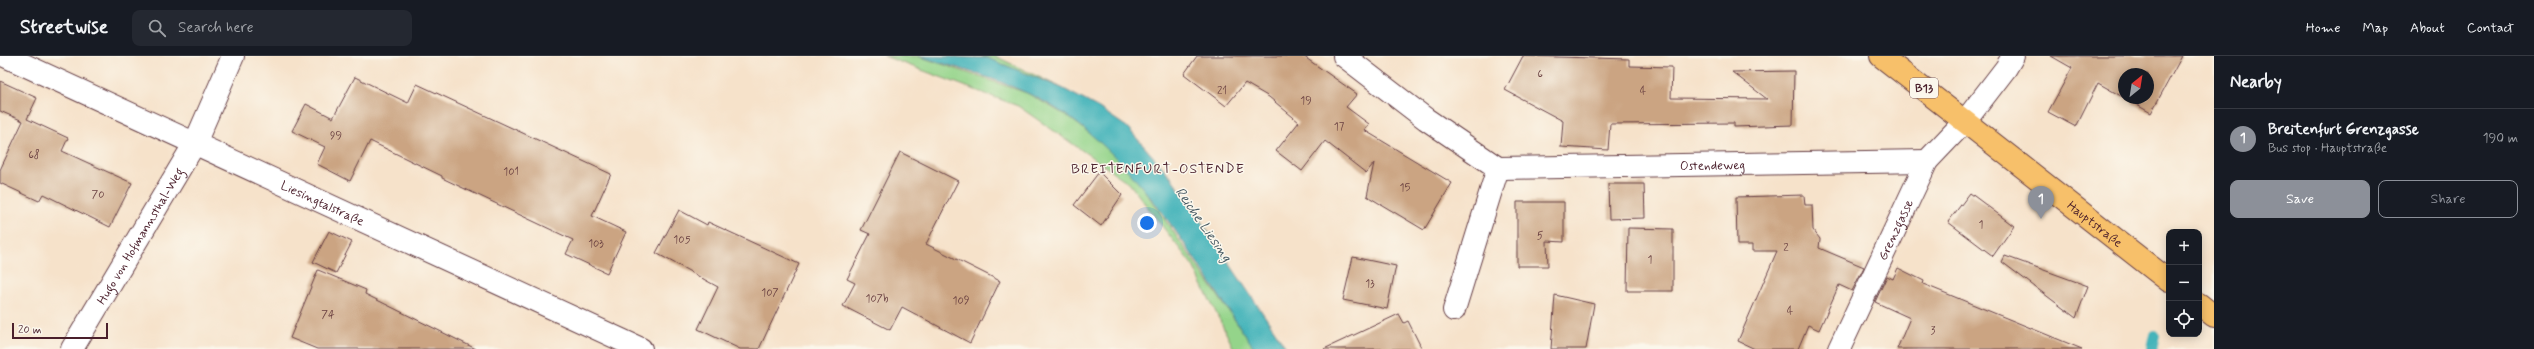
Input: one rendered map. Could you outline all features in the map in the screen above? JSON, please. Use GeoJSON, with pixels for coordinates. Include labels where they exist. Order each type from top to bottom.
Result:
{"type":"FeatureCollection","features":[{"type":"Feature","properties":{"kind":"main road","name":"Hauptstraße"},"geometry":{"type":"LineString","coordinates":[[1881,56],[1966,120],[2166,279]]}},
{"type":"Feature","properties":{"kind":"street","name":"Liesingtalstraße"},"geometry":{"type":"LineString","coordinates":[[5,56],[641,349]]}},
{"type":"Feature","properties":{"kind":"street","name":"Hugo von Hofmannsthal-Weg"},"geometry":{"type":"LineString","coordinates":[[72,349],[195,143],[234,56]]}},
{"type":"Feature","properties":{"kind":"street"},"geometry":{"type":"LineString","coordinates":[[1344,56],[1426,119],[1498,168],[1454,310]]}},
{"type":"Feature","properties":{"kind":"street"},"geometry":{"type":"LineString","coordinates":[[1966,120],[2006,68],[2013,56]]}},
{"type":"Feature","properties":{"kind":"street","name":"Grenzgasse"},"geometry":{"type":"LineString","coordinates":[[1839,349],[1927,161],[1966,120]]}},
{"type":"Feature","properties":{"kind":"street","name":"Ostendeweg"},"geometry":{"type":"LineString","coordinates":[[1498,168],[1927,161]]}},
{"type":"Feature","properties":{"kind":"green space"},"geometry":{"type":"Polygon","coordinates":[[[884,56],[918,56],[1027,93],[1067,116],[1100,141],[1138,181],[1255,349],[1234,349],[1193,266],[1129,183],[1018,106],[884,56]]]}},
{"type":"Feature","properties":{"kind":"green space"},"geometry":{"type":"Polygon","coordinates":[[[982,56],[995,56],[1062,88],[982,56]]]}},
{"type":"Feature","properties":{"kind":"water"},"geometry":{"type":"Polygon","coordinates":[[[918,56],[987,58],[1062,88],[1099,108],[1127,127],[1171,177],[1287,349],[1255,349],[1156,205],[1128,171],[1098,141],[1064,114],[1014,87],[987,77],[918,56]]]}},
{"type":"Feature","properties":{"kind":"building"},"geometry":{"type":"Polygon","coordinates":[[[1197,56],[1303,56],[1357,94],[1346,107],[1369,124],[1364,130],[1452,183],[1424,230],[1367,196],[1374,163],[1366,173],[1325,141],[1302,171],[1276,151],[1299,122],[1269,97],[1245,83],[1226,106],[1184,74],[1197,56]]]}},
{"type":"Feature","properties":{"kind":"building"},"geometry":{"type":"Polygon","coordinates":[[[1523,56],[1629,59],[1629,66],[1672,67],[1671,98],[1767,99],[1732,72],[1794,71],[1793,125],[1734,127],[1734,123],[1610,124],[1608,150],[1561,147],[1563,121],[1505,90],[1523,56]]]}},
{"type":"Feature","properties":{"kind":"building"},"geometry":{"type":"Polygon","coordinates":[[[2051,56],[2182,56],[2151,113],[2135,104],[2154,104],[2154,68],[2118,68],[2118,95],[2098,83],[2076,127],[2048,112],[2072,68],[2051,56]]]}},
{"type":"Feature","properties":{"kind":"building"},"geometry":{"type":"Polygon","coordinates":[[[355,77],[408,103],[417,84],[611,174],[592,216],[626,232],[607,273],[566,254],[573,240],[442,178],[442,176],[370,141],[350,181],[317,164],[325,147],[292,131],[306,104],[333,118],[355,77]]]}},
{"type":"Feature","properties":{"kind":"building"},"geometry":{"type":"Polygon","coordinates":[[[0,81],[37,98],[27,119],[68,138],[62,151],[132,183],[110,227],[43,194],[39,201],[0,183],[0,170],[23,121],[0,111],[0,81]]]}},
{"type":"Feature","properties":{"kind":"building"},"geometry":{"type":"Polygon","coordinates":[[[900,152],[958,181],[926,244],[1000,281],[970,343],[902,307],[890,330],[843,306],[855,283],[847,279],[870,234],[861,230],[900,152]]]}},
{"type":"Feature","properties":{"kind":"building"},"geometry":{"type":"Polygon","coordinates":[[[1099,172],[1122,195],[1101,226],[1074,205],[1099,172]]]}},
{"type":"Feature","properties":{"kind":"building"},"geometry":{"type":"Polygon","coordinates":[[[1608,184],[1644,184],[1645,218],[1609,219],[1608,184]]]}},
{"type":"Feature","properties":{"kind":"building"},"geometry":{"type":"Polygon","coordinates":[[[1970,193],[2014,226],[1993,256],[1948,222],[1970,193]]]}},
{"type":"Feature","properties":{"kind":"building"},"geometry":{"type":"Polygon","coordinates":[[[1804,195],[1805,205],[1812,205],[1813,230],[1820,239],[1819,248],[1864,267],[1852,291],[1839,285],[1819,330],[1808,325],[1798,349],[1755,349],[1738,341],[1777,251],[1752,251],[1752,245],[1737,245],[1736,197],[1804,195]]]}},
{"type":"Feature","properties":{"kind":"building"},"geometry":{"type":"Polygon","coordinates":[[[1517,202],[1564,202],[1564,242],[1547,241],[1548,266],[1517,266],[1517,202]]]}},
{"type":"Feature","properties":{"kind":"building"},"geometry":{"type":"Polygon","coordinates":[[[679,210],[707,225],[708,222],[799,264],[759,349],[740,349],[698,329],[718,287],[656,253],[679,210]]]}},
{"type":"Feature","properties":{"kind":"building"},"geometry":{"type":"Polygon","coordinates":[[[1628,228],[1673,229],[1673,291],[1627,291],[1628,228]]]}},
{"type":"Feature","properties":{"kind":"building"},"geometry":{"type":"Polygon","coordinates":[[[329,231],[352,242],[336,273],[313,262],[329,231]]]}},
{"type":"Feature","properties":{"kind":"building"},"geometry":{"type":"Polygon","coordinates":[[[2005,256],[2088,286],[2076,318],[2002,262],[2005,256]]]}},
{"type":"Feature","properties":{"kind":"building"},"geometry":{"type":"Polygon","coordinates":[[[1353,257],[1396,266],[1387,309],[1343,300],[1353,257]]]}},
{"type":"Feature","properties":{"kind":"building"},"geometry":{"type":"Polygon","coordinates":[[[1898,268],[1924,281],[1923,284],[2082,349],[1897,349],[1910,318],[1875,302],[1887,276],[1893,279],[1898,268]]]}},
{"type":"Feature","properties":{"kind":"building"},"geometry":{"type":"Polygon","coordinates":[[[318,270],[366,290],[365,294],[476,349],[317,349],[290,338],[318,270]]]}},
{"type":"Feature","properties":{"kind":"building"},"geometry":{"type":"Polygon","coordinates":[[[1555,295],[1594,304],[1586,349],[1551,349],[1555,295]]]}},
{"type":"Feature","properties":{"kind":"building"},"geometry":{"type":"Polygon","coordinates":[[[1399,314],[1404,323],[1408,321],[1422,349],[1324,349],[1399,314]]]}},
{"type":"Feature","properties":{"kind":"waterway"},"geometry":{"type":"LineString","coordinates":[[2152,349],[2155,335]]}},
{"type":"Feature","properties":{"kind":"place","name":"Breitenfurt Grenzgasse"},"geometry":{"type":"Point","coordinates":[2041,219]}},
{"type":"Feature","properties":{"kind":"district","name":"BREITENFURT-OSTENDE"},"geometry":{"type":"Point","coordinates":[1158,168]}},
{"type":"Feature","properties":{"kind":"water label","name":"Reiche Liesing"},"geometry":{"type":"Point","coordinates":[1204,224]}}]}
